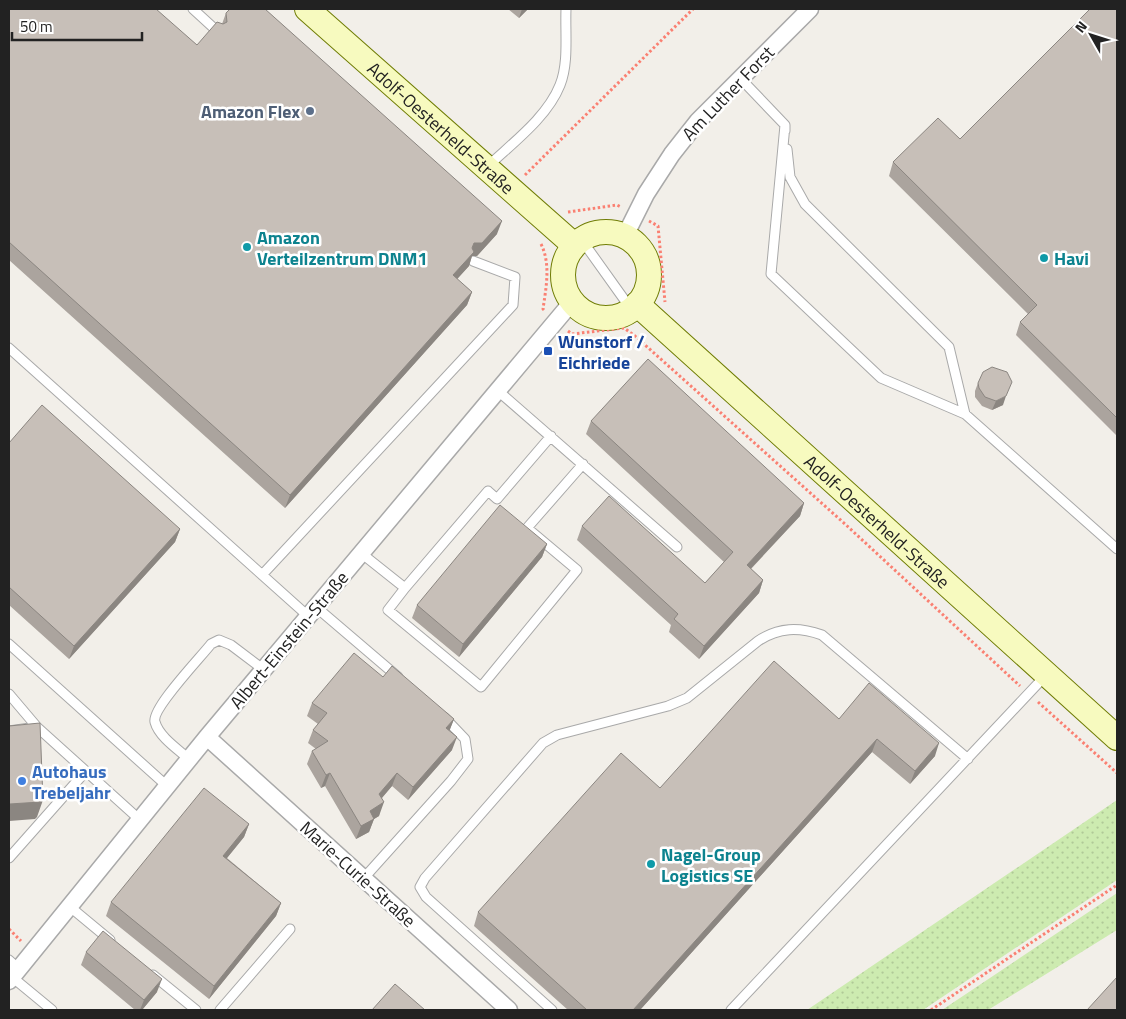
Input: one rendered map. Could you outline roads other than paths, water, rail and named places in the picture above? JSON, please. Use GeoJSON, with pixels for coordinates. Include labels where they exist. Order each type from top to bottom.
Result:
{"type":"FeatureCollection","features":[{"type":"Feature","properties":{"kind":"street","name":"Adolf-Oesterheld-Straße"},"geometry":{"type":"LineString","coordinates":[[308,9],[511,190],[578,242]]}},
{"type":"Feature","properties":{"kind":"street","name":"Am Luther Forst"},"geometry":{"type":"LineString","coordinates":[[625,236],[646,194],[672,154],[698,121],[810,9]]}},
{"type":"Feature","properties":{"kind":"street"},"geometry":{"type":"LineString","coordinates":[[603,232],[625,236],[636,243],[644,254],[649,280],[645,293],[634,307],[620,316],[607,318],[594,316],[582,311],[572,302],[563,281],[564,264],[578,242],[603,232]]}},
{"type":"Feature","properties":{"kind":"street","name":"Albert-Einstein-Straße"},"geometry":{"type":"LineString","coordinates":[[12,972],[70,906],[207,737],[572,302]]}},
{"type":"Feature","properties":{"kind":"street","name":"Adolf-Oesterheld-Straße"},"geometry":{"type":"LineString","coordinates":[[634,307],[1117,738]]}},
{"type":"Feature","properties":{"kind":"street","name":"Marie-Curie-Straße"},"geometry":{"type":"LineString","coordinates":[[207,737],[508,1010]]}},
{"type":"Feature","properties":{"kind":"lane"},"geometry":{"type":"LineString","coordinates":[[193,9],[217,30]]}},
{"type":"Feature","properties":{"kind":"lane"},"geometry":{"type":"LineString","coordinates":[[486,168],[539,117],[560,86],[564,63],[566,9]]}},
{"type":"Feature","properties":{"kind":"lane"},"geometry":{"type":"LineString","coordinates":[[740,78],[785,125],[790,176],[805,204],[949,346],[965,414]]}},
{"type":"Feature","properties":{"kind":"lane"},"geometry":{"type":"LineString","coordinates":[[785,125],[771,274],[881,378],[965,414],[1117,549]]}},
{"type":"Feature","properties":{"kind":"lane"},"geometry":{"type":"LineString","coordinates":[[578,242],[634,307]]}},
{"type":"Feature","properties":{"kind":"lane"},"geometry":{"type":"LineString","coordinates":[[262,574],[513,305],[515,277],[473,261]]}},
{"type":"Feature","properties":{"kind":"lane"},"geometry":{"type":"LineString","coordinates":[[9,348],[262,574],[408,686]]}},
{"type":"Feature","properties":{"kind":"lane"},"geometry":{"type":"LineString","coordinates":[[498,390],[677,547]]}},
{"type":"Feature","properties":{"kind":"lane"},"geometry":{"type":"LineString","coordinates":[[551,436],[497,499],[488,491],[388,610],[481,688],[576,570],[527,528],[583,464]]}},
{"type":"Feature","properties":{"kind":"lane"},"geometry":{"type":"LineString","coordinates":[[361,553],[406,588]]}},
{"type":"Feature","properties":{"kind":"lane"},"geometry":{"type":"LineString","coordinates":[[552,1010],[426,897],[420,887],[425,878],[542,743],[557,736],[668,706],[687,698],[758,641],[769,634],[788,629],[807,630],[822,635],[968,759]]}},
{"type":"Feature","properties":{"kind":"lane"},"geometry":{"type":"LineString","coordinates":[[190,759],[165,737],[155,722],[156,715],[169,696],[212,644],[219,640],[231,645],[264,670]]}},
{"type":"Feature","properties":{"kind":"lane"},"geometry":{"type":"LineString","coordinates":[[9,644],[167,786]]}},
{"type":"Feature","properties":{"kind":"lane"},"geometry":{"type":"LineString","coordinates":[[731,1010],[1047,674]]}},
{"type":"Feature","properties":{"kind":"lane"},"geometry":{"type":"LineString","coordinates":[[9,694],[37,727],[140,820]]}},
{"type":"Feature","properties":{"kind":"lane"},"geometry":{"type":"LineString","coordinates":[[363,879],[451,781],[468,759],[464,739],[438,712]]}},
{"type":"Feature","properties":{"kind":"lane"},"geometry":{"type":"LineString","coordinates":[[9,731],[37,727]]}},
{"type":"Feature","properties":{"kind":"lane"},"geometry":{"type":"LineString","coordinates":[[9,858],[86,771]]}},
{"type":"Feature","properties":{"kind":"lane"},"geometry":{"type":"LineString","coordinates":[[70,906],[120,948]]}},
{"type":"Feature","properties":{"kind":"lane"},"geometry":{"type":"LineString","coordinates":[[220,1010],[290,929]]}},
{"type":"Feature","properties":{"kind":"lane"},"geometry":{"type":"LineString","coordinates":[[142,966],[196,1010]]}},
{"type":"Feature","properties":{"kind":"lane"},"geometry":{"type":"LineString","coordinates":[[12,972],[52,1010]]}},
{"type":"Feature","properties":{"kind":"place","name":"Amazon Flex"},"geometry":{"type":"Point","coordinates":[310,111]}},
{"type":"Feature","properties":{"kind":"place","name":"Amazon Verteilzentrum DNM1"},"geometry":{"type":"Point","coordinates":[247,247]}},
{"type":"Feature","properties":{"kind":"place","name":"Havi"},"geometry":{"type":"Point","coordinates":[1044,258]}},
{"type":"Feature","properties":{"kind":"place","name":"Wunstorf / Eichriede"},"geometry":{"type":"Point","coordinates":[548,351]}},
{"type":"Feature","properties":{"kind":"place","name":"Autohaus Trebeljahr"},"geometry":{"type":"Point","coordinates":[22,781]}},
{"type":"Feature","properties":{"kind":"place","name":"Nagel-Group Logistics SE"},"geometry":{"type":"Point","coordinates":[651,864]}}]}
